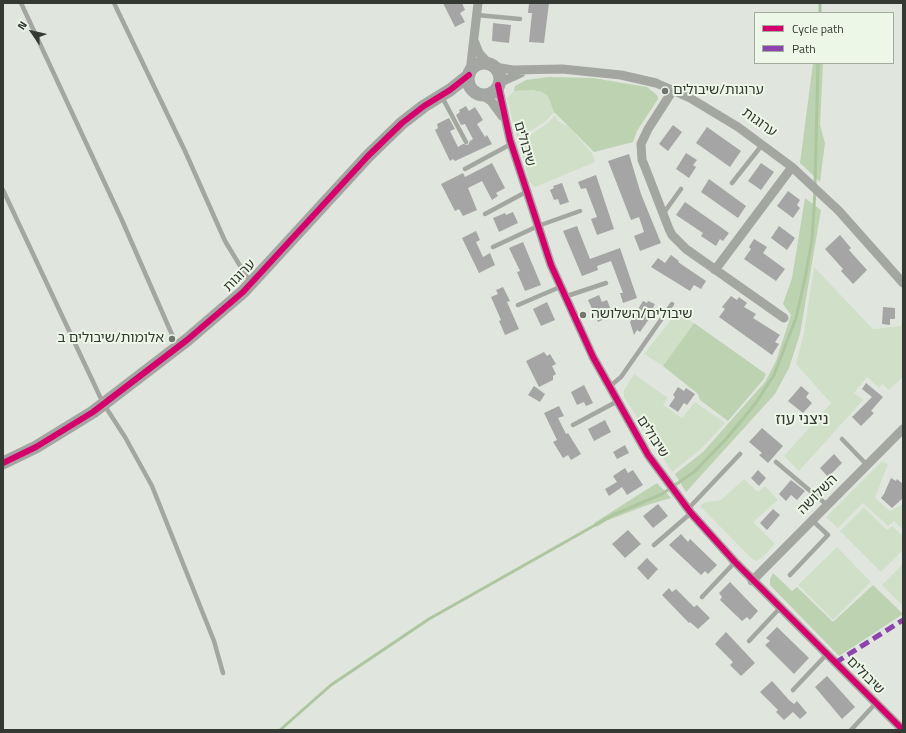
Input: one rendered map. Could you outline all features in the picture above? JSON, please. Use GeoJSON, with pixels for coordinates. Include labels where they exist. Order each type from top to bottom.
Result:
{"type":"FeatureCollection","features":[{"type":"Feature","properties":{"kind":"street"},"geometry":{"type":"LineString","coordinates":[[475,42],[479,53],[498,72],[498,84],[493,91],[479,94],[469,85],[469,74],[475,42],[478,3]]}},
{"type":"Feature","properties":{"kind":"street"},"geometry":{"type":"LineString","coordinates":[[469,74],[479,64],[492,66]]}},
{"type":"Feature","properties":{"kind":"street","name":"ערוגות"},"geometry":{"type":"LineString","coordinates":[[492,66],[528,70],[562,69],[621,75],[644,80],[673,90],[718,114],[762,144],[792,167],[839,211],[903,283]]}},
{"type":"Feature","properties":{"kind":"street","name":"ערוגות"},"geometry":{"type":"LineString","coordinates":[[498,84],[528,70]]}},
{"type":"Feature","properties":{"kind":"street","name":"ערוגות"},"geometry":{"type":"LineString","coordinates":[[3,463],[64,431],[178,348],[251,283],[386,139],[414,113],[440,97],[469,74]]}},
{"type":"Feature","properties":{"kind":"street","name":"שיבולים"},"geometry":{"type":"LineString","coordinates":[[498,84],[505,121],[526,192],[564,297],[616,402],[648,455],[690,511],[752,581],[903,730]]}},
{"type":"Feature","properties":{"kind":"street"},"geometry":{"type":"LineString","coordinates":[[673,90],[648,129],[641,144],[642,160],[672,235],[678,242],[715,270],[784,318]]}},
{"type":"Feature","properties":{"kind":"street","name":"ערוגות"},"geometry":{"type":"LineString","coordinates":[[440,97],[460,92],[479,94]]}},
{"type":"Feature","properties":{"kind":"street","name":"שיבולים"},"geometry":{"type":"LineString","coordinates":[[479,94],[495,106],[505,121]]}},
{"type":"Feature","properties":{"kind":"street"},"geometry":{"type":"LineString","coordinates":[[715,270],[792,167]]}},
{"type":"Feature","properties":{"kind":"street","name":"השלושה"},"geometry":{"type":"LineString","coordinates":[[752,581],[903,430]]}},
{"type":"Feature","properties":{"kind":"lane"},"geometry":{"type":"LineString","coordinates":[[21,3],[121,218],[178,348]]}},
{"type":"Feature","properties":{"kind":"lane"},"geometry":{"type":"LineString","coordinates":[[114,3],[185,151],[225,241],[251,283]]}},
{"type":"Feature","properties":{"kind":"lane"},"geometry":{"type":"LineString","coordinates":[[477,15],[520,19]]}},
{"type":"Feature","properties":{"kind":"lane"},"geometry":{"type":"LineString","coordinates":[[440,97],[466,142]]}},
{"type":"Feature","properties":{"kind":"lane"},"geometry":{"type":"LineString","coordinates":[[465,169],[512,144]]}},
{"type":"Feature","properties":{"kind":"lane"},"geometry":{"type":"LineString","coordinates":[[732,183],[762,144]]}},
{"type":"Feature","properties":{"kind":"lane"},"geometry":{"type":"LineString","coordinates":[[663,215],[681,189]]}},
{"type":"Feature","properties":{"kind":"lane"},"geometry":{"type":"LineString","coordinates":[[3,190],[103,403],[125,437],[152,486],[214,641],[223,673]]}},
{"type":"Feature","properties":{"kind":"lane"},"geometry":{"type":"LineString","coordinates":[[484,214],[526,192]]}},
{"type":"Feature","properties":{"kind":"lane"},"geometry":{"type":"LineString","coordinates":[[493,247],[538,226],[580,211]]}},
{"type":"Feature","properties":{"kind":"lane"},"geometry":{"type":"LineString","coordinates":[[564,297],[606,283]]}},
{"type":"Feature","properties":{"kind":"lane"},"geometry":{"type":"LineString","coordinates":[[518,305],[560,287]]}},
{"type":"Feature","properties":{"kind":"lane"},"geometry":{"type":"LineString","coordinates":[[609,388],[621,377],[672,304]]}},
{"type":"Feature","properties":{"kind":"lane"},"geometry":{"type":"LineString","coordinates":[[573,425],[616,402]]}},
{"type":"Feature","properties":{"kind":"lane"},"geometry":{"type":"LineString","coordinates":[[842,439],[867,465]]}},
{"type":"Feature","properties":{"kind":"lane"},"geometry":{"type":"LineString","coordinates":[[654,545],[690,511],[740,454]]}},
{"type":"Feature","properties":{"kind":"lane"},"geometry":{"type":"LineString","coordinates":[[776,462],[827,505]]}},
{"type":"Feature","properties":{"kind":"lane"},"geometry":{"type":"LineString","coordinates":[[790,575],[828,535],[812,520]]}},
{"type":"Feature","properties":{"kind":"lane"},"geometry":{"type":"LineString","coordinates":[[702,597],[735,562]]}},
{"type":"Feature","properties":{"kind":"lane"},"geometry":{"type":"LineString","coordinates":[[749,641],[780,608]]}},
{"type":"Feature","properties":{"kind":"lane"},"geometry":{"type":"LineString","coordinates":[[793,690],[827,654]]}},
{"type":"Feature","properties":{"kind":"lane"},"geometry":{"type":"LineString","coordinates":[[851,730],[876,703]]}},
{"type":"Feature","properties":{"kind":"green space"},"geometry":{"type":"Polygon","coordinates":[[[813,64],[823,64],[820,125],[825,143],[820,182],[800,163],[813,64]]]}},
{"type":"Feature","properties":{"kind":"green space"},"geometry":{"type":"Polygon","coordinates":[[[549,77],[593,78],[647,87],[658,96],[658,99],[637,131],[633,142],[594,152],[554,112],[548,96],[542,92],[532,90],[514,91],[515,86],[526,80],[549,77]]]}},
{"type":"Feature","properties":{"kind":"green space"},"geometry":{"type":"Polygon","coordinates":[[[532,90],[542,92],[548,96],[554,112],[546,121],[517,140],[507,98],[514,91],[532,90]]]}},
{"type":"Feature","properties":{"kind":"green space"},"geometry":{"type":"Polygon","coordinates":[[[555,115],[558,121],[569,127],[592,153],[595,162],[535,187],[529,182],[519,143],[549,122],[555,115]]]}},
{"type":"Feature","properties":{"kind":"green space"},"geometry":{"type":"Polygon","coordinates":[[[805,198],[821,210],[800,334],[789,368],[775,394],[686,492],[675,474],[703,452],[765,382],[776,361],[791,315],[783,304],[792,278],[805,198]]]}},
{"type":"Feature","properties":{"kind":"green space"},"geometry":{"type":"Polygon","coordinates":[[[814,267],[873,329],[901,326],[903,311],[903,377],[889,390],[882,384],[879,388],[867,377],[854,393],[863,400],[799,471],[784,456],[831,403],[796,364],[804,333],[814,267]]]}},
{"type":"Feature","properties":{"kind":"green space"},"geometry":{"type":"Polygon","coordinates":[[[677,312],[694,323],[663,366],[644,354],[677,312]]]}},
{"type":"Feature","properties":{"kind":"green space"},"geometry":{"type":"Polygon","coordinates":[[[694,323],[766,374],[763,380],[728,421],[700,400],[698,394],[663,366],[694,323]]]}},
{"type":"Feature","properties":{"kind":"green space"},"geometry":{"type":"Polygon","coordinates":[[[634,374],[668,398],[663,405],[682,418],[695,402],[725,423],[701,449],[672,472],[624,397],[624,390],[634,374]]]}},
{"type":"Feature","properties":{"kind":"green space"},"geometry":{"type":"Polygon","coordinates":[[[882,461],[888,464],[875,498],[890,511],[903,504],[903,530],[894,521],[888,526],[863,503],[838,528],[826,517],[882,461]]]}},
{"type":"Feature","properties":{"kind":"green space"},"geometry":{"type":"Polygon","coordinates":[[[744,479],[758,492],[765,486],[778,500],[753,522],[775,544],[762,558],[756,561],[751,558],[700,506],[705,502],[721,500],[744,479]]]}},
{"type":"Feature","properties":{"kind":"green space"},"geometry":{"type":"Polygon","coordinates":[[[657,483],[671,498],[647,505],[606,521],[597,527],[594,523],[657,483]]]}},
{"type":"Feature","properties":{"kind":"green space"},"geometry":{"type":"Polygon","coordinates":[[[864,507],[887,530],[892,526],[903,536],[903,550],[881,572],[840,531],[864,507]]]}},
{"type":"Feature","properties":{"kind":"green space"},"geometry":{"type":"Polygon","coordinates":[[[837,547],[871,582],[833,620],[798,585],[837,547]]]}},
{"type":"Feature","properties":{"kind":"green space"},"geometry":{"type":"Polygon","coordinates":[[[903,564],[903,606],[882,585],[903,564]]]}},
{"type":"Feature","properties":{"kind":"green space"},"geometry":{"type":"Polygon","coordinates":[[[773,573],[792,591],[797,587],[833,622],[873,585],[903,614],[839,656],[770,585],[770,579],[773,573]]]}},
{"type":"Feature","properties":{"kind":"building"},"geometry":{"type":"Polygon","coordinates":[[[443,3],[462,3],[465,10],[460,13],[465,22],[455,27],[443,3]]]}},
{"type":"Feature","properties":{"kind":"building"},"geometry":{"type":"Polygon","coordinates":[[[529,3],[549,3],[544,43],[529,42],[532,13],[528,13],[529,3]]]}},
{"type":"Feature","properties":{"kind":"building"},"geometry":{"type":"Polygon","coordinates":[[[493,23],[511,25],[509,43],[492,41],[493,23]]]}},
{"type":"Feature","properties":{"kind":"building"},"geometry":{"type":"Polygon","coordinates":[[[466,106],[469,111],[475,107],[483,120],[477,124],[485,137],[487,135],[492,144],[455,161],[453,159],[450,161],[435,130],[438,128],[437,124],[449,118],[455,129],[450,131],[458,147],[463,144],[468,145],[473,139],[465,124],[461,125],[456,115],[460,112],[459,110],[466,106]]]}},
{"type":"Feature","properties":{"kind":"building"},"geometry":{"type":"Polygon","coordinates":[[[673,125],[682,132],[668,151],[659,144],[673,125]]]}},
{"type":"Feature","properties":{"kind":"building"},"geometry":{"type":"Polygon","coordinates":[[[707,127],[741,151],[730,167],[696,143],[707,127]]]}},
{"type":"Feature","properties":{"kind":"building"},"geometry":{"type":"Polygon","coordinates":[[[686,153],[697,160],[693,165],[696,167],[689,178],[676,169],[686,153]]]}},
{"type":"Feature","properties":{"kind":"building"},"geometry":{"type":"Polygon","coordinates":[[[629,154],[641,194],[661,243],[640,251],[634,236],[644,232],[639,217],[631,220],[608,161],[629,154]]]}},
{"type":"Feature","properties":{"kind":"building"},"geometry":{"type":"Polygon","coordinates":[[[492,163],[505,188],[496,193],[498,196],[492,200],[482,181],[468,188],[477,210],[463,216],[459,209],[455,211],[441,184],[463,173],[465,177],[492,163]]]}},
{"type":"Feature","properties":{"kind":"building"},"geometry":{"type":"Polygon","coordinates":[[[761,163],[774,172],[761,190],[748,181],[761,163]]]}},
{"type":"Feature","properties":{"kind":"building"},"geometry":{"type":"Polygon","coordinates":[[[596,175],[614,229],[597,235],[591,219],[597,217],[586,188],[581,189],[578,182],[596,175]]]}},
{"type":"Feature","properties":{"kind":"building"},"geometry":{"type":"Polygon","coordinates":[[[709,179],[746,206],[738,218],[701,192],[709,179]]]}},
{"type":"Feature","properties":{"kind":"building"},"geometry":{"type":"Polygon","coordinates":[[[562,183],[569,202],[560,205],[558,199],[554,200],[550,190],[554,188],[553,186],[562,183]]]}},
{"type":"Feature","properties":{"kind":"building"},"geometry":{"type":"Polygon","coordinates":[[[788,191],[800,200],[797,205],[800,208],[793,218],[777,206],[788,191]]]}},
{"type":"Feature","properties":{"kind":"building"},"geometry":{"type":"Polygon","coordinates":[[[685,202],[729,233],[723,241],[720,239],[716,246],[701,236],[703,233],[676,215],[685,202]]]}},
{"type":"Feature","properties":{"kind":"building"},"geometry":{"type":"Polygon","coordinates":[[[513,212],[518,223],[499,232],[493,218],[505,213],[506,215],[513,212]]]}},
{"type":"Feature","properties":{"kind":"building"},"geometry":{"type":"Polygon","coordinates":[[[577,226],[590,259],[620,248],[637,298],[623,303],[620,293],[623,293],[611,261],[597,266],[598,270],[582,276],[563,231],[577,226]]]}},
{"type":"Feature","properties":{"kind":"building"},"geometry":{"type":"Polygon","coordinates":[[[779,226],[795,238],[787,250],[771,238],[779,226]]]}},
{"type":"Feature","properties":{"kind":"building"},"geometry":{"type":"Polygon","coordinates":[[[476,231],[480,240],[476,242],[483,257],[490,253],[495,265],[479,273],[462,238],[476,231]]]}},
{"type":"Feature","properties":{"kind":"building"},"geometry":{"type":"Polygon","coordinates":[[[840,235],[851,248],[849,250],[867,270],[853,284],[841,271],[843,269],[825,249],[840,235]]]}},
{"type":"Feature","properties":{"kind":"building"},"geometry":{"type":"Polygon","coordinates":[[[754,239],[767,247],[763,253],[785,269],[776,281],[744,259],[751,249],[749,247],[754,239]]]}},
{"type":"Feature","properties":{"kind":"building"},"geometry":{"type":"Polygon","coordinates":[[[523,242],[541,285],[525,291],[517,272],[520,271],[509,248],[523,242]]]}},
{"type":"Feature","properties":{"kind":"building"},"geometry":{"type":"Polygon","coordinates":[[[671,255],[679,261],[678,262],[706,281],[701,289],[694,285],[690,291],[651,267],[658,258],[665,263],[671,255]]]}},
{"type":"Feature","properties":{"kind":"building"},"geometry":{"type":"Polygon","coordinates":[[[503,287],[510,301],[507,302],[519,329],[505,335],[499,321],[501,320],[491,297],[498,294],[496,290],[503,287]]]}},
{"type":"Feature","properties":{"kind":"building"},"geometry":{"type":"Polygon","coordinates":[[[599,295],[602,302],[607,300],[613,315],[598,322],[588,300],[599,295]]]}},
{"type":"Feature","properties":{"kind":"building"},"geometry":{"type":"Polygon","coordinates":[[[731,296],[737,300],[739,297],[747,303],[744,307],[756,314],[753,318],[780,335],[775,342],[779,344],[772,355],[719,317],[725,309],[722,307],[731,296]]]}},
{"type":"Feature","properties":{"kind":"building"},"geometry":{"type":"Polygon","coordinates":[[[643,301],[647,303],[648,301],[655,304],[653,308],[656,309],[640,332],[637,330],[634,335],[630,322],[643,301]]]}},
{"type":"Feature","properties":{"kind":"building"},"geometry":{"type":"Polygon","coordinates":[[[547,302],[555,320],[541,326],[533,309],[547,302]]]}},
{"type":"Feature","properties":{"kind":"building"},"geometry":{"type":"Polygon","coordinates":[[[883,307],[895,308],[895,319],[890,319],[890,325],[882,324],[883,307]]]}},
{"type":"Feature","properties":{"kind":"building"},"geometry":{"type":"Polygon","coordinates":[[[544,352],[547,356],[550,354],[556,364],[552,366],[556,374],[553,376],[553,380],[539,387],[526,361],[544,352]]]}},
{"type":"Feature","properties":{"kind":"building"},"geometry":{"type":"Polygon","coordinates":[[[866,383],[883,397],[871,411],[874,413],[861,426],[852,417],[872,397],[862,389],[866,383]]]}},
{"type":"Feature","properties":{"kind":"building"},"geometry":{"type":"Polygon","coordinates":[[[584,385],[593,403],[586,406],[584,402],[577,405],[571,392],[584,385]]]}},
{"type":"Feature","properties":{"kind":"building"},"geometry":{"type":"Polygon","coordinates":[[[534,386],[545,394],[540,402],[528,395],[534,386]]]}},
{"type":"Feature","properties":{"kind":"building"},"geometry":{"type":"Polygon","coordinates":[[[801,386],[809,393],[806,397],[812,403],[803,413],[788,401],[801,386]]]}},
{"type":"Feature","properties":{"kind":"building"},"geometry":{"type":"Polygon","coordinates":[[[678,387],[684,391],[686,388],[695,394],[687,405],[684,403],[678,412],[669,406],[675,397],[673,395],[678,387]]]}},
{"type":"Feature","properties":{"kind":"building"},"geometry":{"type":"Polygon","coordinates":[[[559,406],[564,416],[558,418],[566,434],[568,433],[581,454],[571,460],[568,455],[563,458],[553,442],[557,440],[544,413],[559,406]]]}},
{"type":"Feature","properties":{"kind":"building"},"geometry":{"type":"Polygon","coordinates":[[[605,420],[611,432],[594,441],[588,429],[605,420]]]}},
{"type":"Feature","properties":{"kind":"building"},"geometry":{"type":"Polygon","coordinates":[[[762,428],[783,446],[768,463],[759,455],[762,453],[749,442],[762,428]]]}},
{"type":"Feature","properties":{"kind":"building"},"geometry":{"type":"Polygon","coordinates":[[[625,445],[629,453],[617,459],[613,452],[625,445]]]}},
{"type":"Feature","properties":{"kind":"building"},"geometry":{"type":"Polygon","coordinates":[[[834,454],[842,463],[828,477],[820,468],[834,454]]]}},
{"type":"Feature","properties":{"kind":"building"},"geometry":{"type":"Polygon","coordinates":[[[625,468],[628,473],[633,470],[643,485],[627,495],[622,487],[609,496],[605,489],[617,482],[613,476],[625,468]]]}},
{"type":"Feature","properties":{"kind":"building"},"geometry":{"type":"Polygon","coordinates":[[[758,470],[766,478],[759,486],[751,478],[758,470]]]}},
{"type":"Feature","properties":{"kind":"building"},"geometry":{"type":"Polygon","coordinates":[[[891,478],[896,481],[897,479],[903,484],[903,498],[892,508],[881,498],[891,478]]]}},
{"type":"Feature","properties":{"kind":"building"},"geometry":{"type":"Polygon","coordinates":[[[791,480],[805,491],[797,500],[791,495],[786,501],[779,494],[791,480]]]}},
{"type":"Feature","properties":{"kind":"building"},"geometry":{"type":"Polygon","coordinates":[[[658,504],[668,516],[653,528],[643,516],[658,504]]]}},
{"type":"Feature","properties":{"kind":"building"},"geometry":{"type":"Polygon","coordinates":[[[773,509],[780,515],[767,530],[760,523],[773,509]]]}},
{"type":"Feature","properties":{"kind":"building"},"geometry":{"type":"Polygon","coordinates":[[[628,530],[641,544],[625,558],[612,544],[628,530]]]}},
{"type":"Feature","properties":{"kind":"building"},"geometry":{"type":"Polygon","coordinates":[[[681,534],[688,542],[690,539],[717,565],[708,574],[705,571],[701,575],[669,545],[681,534]]]}},
{"type":"Feature","properties":{"kind":"building"},"geometry":{"type":"Polygon","coordinates":[[[647,558],[658,569],[648,580],[637,568],[647,558]]]}},
{"type":"Feature","properties":{"kind":"building"},"geometry":{"type":"Polygon","coordinates":[[[730,582],[758,611],[750,620],[747,617],[742,621],[720,600],[722,597],[719,593],[730,582]]]}},
{"type":"Feature","properties":{"kind":"building"},"geometry":{"type":"Polygon","coordinates":[[[669,588],[672,592],[676,589],[694,607],[697,605],[710,618],[698,629],[690,622],[689,623],[662,595],[669,588]]]}},
{"type":"Feature","properties":{"kind":"building"},"geometry":{"type":"Polygon","coordinates":[[[777,627],[809,658],[794,674],[765,645],[770,641],[766,638],[777,627]]]}},
{"type":"Feature","properties":{"kind":"building"},"geometry":{"type":"Polygon","coordinates":[[[726,632],[755,663],[741,676],[730,665],[733,662],[715,644],[726,632]]]}},
{"type":"Feature","properties":{"kind":"building"},"geometry":{"type":"Polygon","coordinates":[[[827,676],[855,707],[842,719],[815,687],[827,676]]]}},
{"type":"Feature","properties":{"kind":"building"},"geometry":{"type":"Polygon","coordinates":[[[772,681],[789,700],[794,704],[797,701],[807,713],[800,719],[793,712],[784,720],[776,712],[778,710],[760,692],[772,681]]]}},
{"type":"Feature","properties":{"kind":"waterway"},"geometry":{"type":"LineString","coordinates":[[820,3],[820,12]]}},
{"type":"Feature","properties":{"kind":"waterway"},"geometry":{"type":"LineString","coordinates":[[815,185],[818,64]]}},
{"type":"Feature","properties":{"kind":"waterway"},"geometry":{"type":"LineString","coordinates":[[280,730],[331,685],[429,619],[613,515],[662,494],[694,472],[727,438],[755,404],[774,375],[796,318],[805,278],[812,240],[815,191]]}},
{"type":"Feature","properties":{"kind":"marked path"},"geometry":{"type":"LineString","coordinates":[[835,663],[903,620]]}},
{"type":"Feature","properties":{"kind":"cycle path"},"geometry":{"type":"LineString","coordinates":[[3,463],[36,447],[93,412],[187,340],[243,292],[368,156],[402,123],[469,75]]}},
{"type":"Feature","properties":{"kind":"cycle path"},"geometry":{"type":"LineString","coordinates":[[498,85],[510,140],[551,265],[593,357],[648,455],[691,513],[735,562],[903,730]]}},
{"type":"Feature","properties":{"kind":"place","name":"ערוגות/שיבולים"},"geometry":{"type":"Point","coordinates":[665,91]}},
{"type":"Feature","properties":{"kind":"place","name":"שיבולים/השלושה"},"geometry":{"type":"Point","coordinates":[583,315]}},
{"type":"Feature","properties":{"kind":"place","name":"אלומות/שיבולים ב"},"geometry":{"type":"Point","coordinates":[172,339]}},
{"type":"Feature","properties":{"kind":"district","name":"ניצני עוז"},"geometry":{"type":"Point","coordinates":[802,420]}}]}
